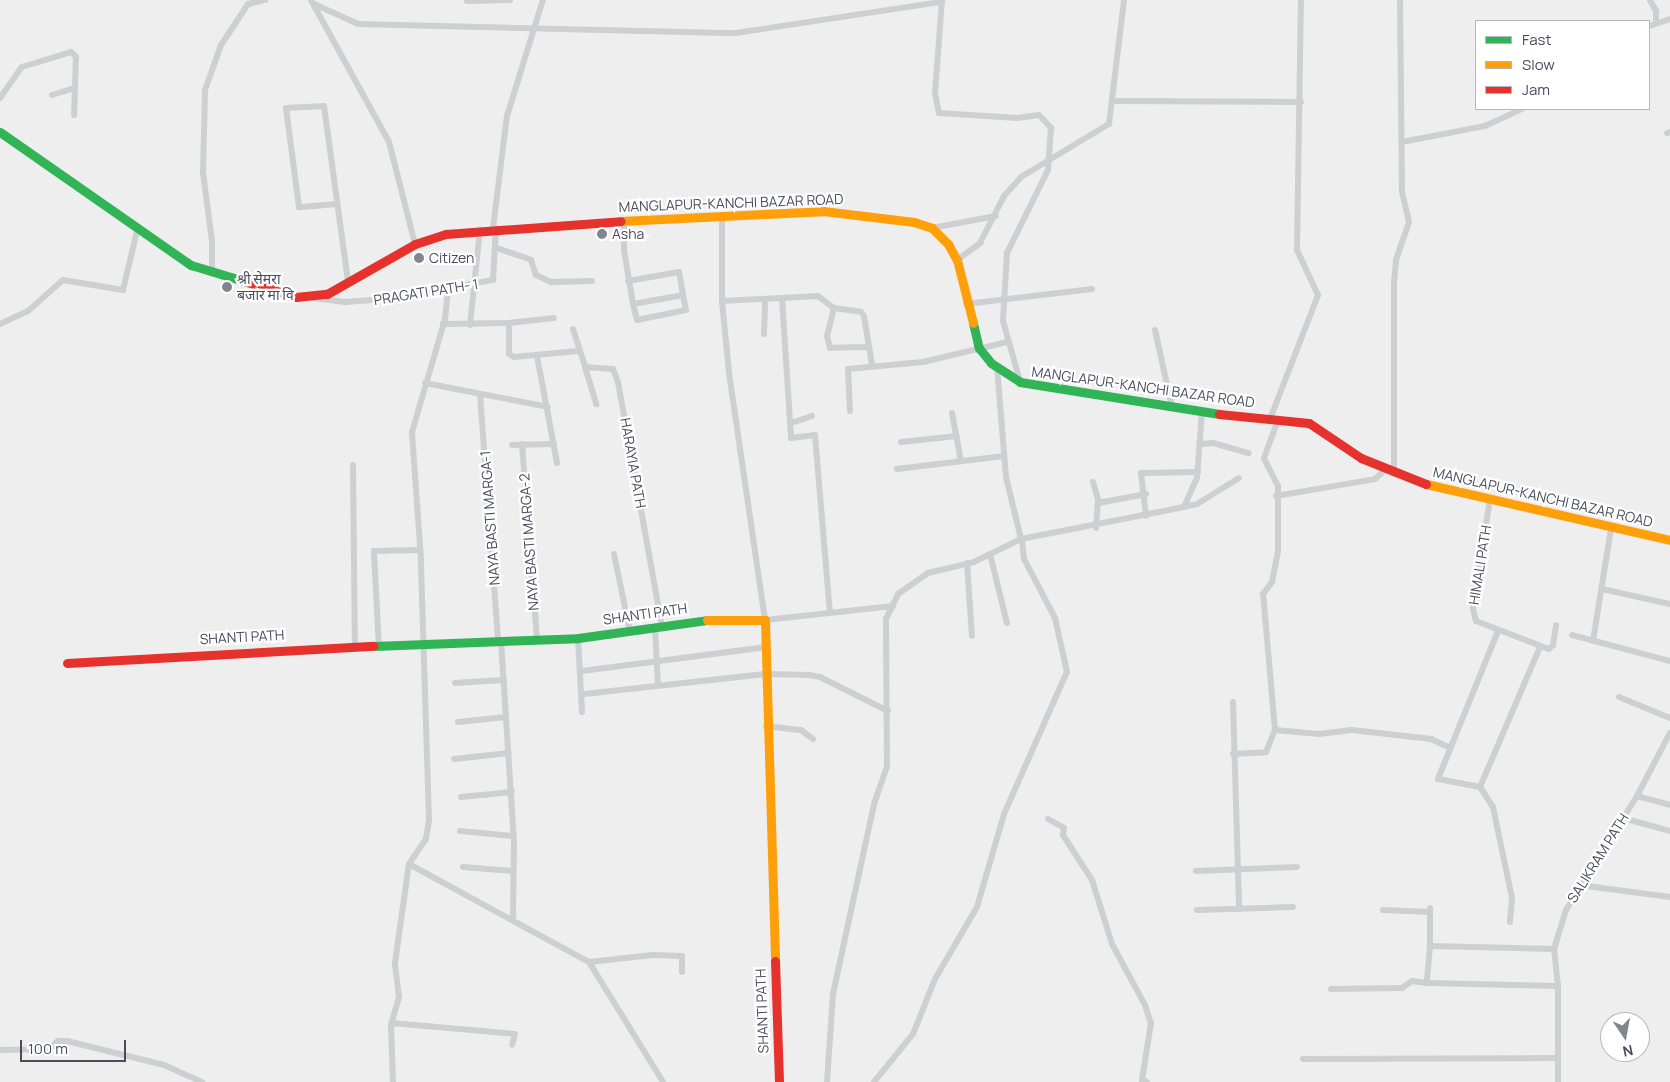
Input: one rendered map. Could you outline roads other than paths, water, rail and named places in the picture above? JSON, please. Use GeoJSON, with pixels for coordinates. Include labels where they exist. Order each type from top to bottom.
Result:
{"type":"FeatureCollection","features":[{"type":"Feature","properties":{"kind":"street"},"geometry":{"type":"LineString","coordinates":[[212,273],[212,240],[203,173],[205,90],[221,45],[248,4],[266,0]]}},
{"type":"Feature","properties":{"kind":"street"},"geometry":{"type":"LineString","coordinates":[[467,2],[510,0]]}},
{"type":"Feature","properties":{"kind":"street","name":"PRAGATI PATH- 1"},"geometry":{"type":"LineString","coordinates":[[306,298],[345,302],[448,291],[494,280],[497,248],[494,228],[508,116],[543,0]]}},
{"type":"Feature","properties":{"kind":"street"},"geometry":{"type":"LineString","coordinates":[[957,260],[973,251],[996,216],[1013,185],[1050,157],[1109,124],[1124,0]]}},
{"type":"Feature","properties":{"kind":"street"},"geometry":{"type":"LineString","coordinates":[[1233,754],[1266,752],[1274,730],[1263,594],[1272,582],[1278,551],[1276,477],[1264,458],[1274,420],[1318,295],[1297,250],[1301,0]]}},
{"type":"Feature","properties":{"kind":"street"},"geometry":{"type":"LineString","coordinates":[[1394,474],[1394,283],[1396,260],[1408,222],[1402,191],[1400,0]]}},
{"type":"Feature","properties":{"kind":"street"},"geometry":{"type":"LineString","coordinates":[[1650,0],[1656,10],[1656,22]]}},
{"type":"Feature","properties":{"kind":"street"},"geometry":{"type":"LineString","coordinates":[[313,2],[358,24],[736,33],[942,1],[935,93],[939,113],[1017,118],[1039,115],[1051,128],[1050,157],[1038,192],[1007,253],[1002,301],[1006,342],[1020,382]]}},
{"type":"Feature","properties":{"kind":"street"},"geometry":{"type":"LineString","coordinates":[[313,2],[389,142],[416,244]]}},
{"type":"Feature","properties":{"kind":"street"},"geometry":{"type":"LineString","coordinates":[[1650,25],[1670,19]]}},
{"type":"Feature","properties":{"kind":"street"},"geometry":{"type":"LineString","coordinates":[[0,98],[22,67],[71,52],[76,58],[74,115]]}},
{"type":"Feature","properties":{"kind":"street"},"geometry":{"type":"LineString","coordinates":[[52,95],[75,88]]}},
{"type":"Feature","properties":{"kind":"street"},"geometry":{"type":"LineString","coordinates":[[1112,101],[1300,102]]}},
{"type":"Feature","properties":{"kind":"street"},"geometry":{"type":"LineString","coordinates":[[337,204],[299,207],[286,108],[324,106],[348,282]]}},
{"type":"Feature","properties":{"kind":"street"},"geometry":{"type":"LineString","coordinates":[[1402,142],[1485,126],[1520,110]]}},
{"type":"Feature","properties":{"kind":"street","name":"MANGLAPUR-KANCHI BAZAR ROAD"},"geometry":{"type":"LineString","coordinates":[[0,132],[137,231],[212,273],[306,298],[327,294],[416,244],[446,234],[494,228],[722,215],[833,211],[914,222],[932,228],[957,260],[966,304],[979,348],[997,367],[1020,382],[1202,412],[1274,420],[1321,428],[1361,458],[1394,474],[1611,528],[1670,540]]}},
{"type":"Feature","properties":{"kind":"street"},"geometry":{"type":"LineString","coordinates":[[722,215],[722,301],[765,620],[893,606]]}},
{"type":"Feature","properties":{"kind":"street"},"geometry":{"type":"LineString","coordinates":[[932,228],[996,216]]}},
{"type":"Feature","properties":{"kind":"street"},"geometry":{"type":"LineString","coordinates":[[624,221],[628,282],[637,320],[686,310],[679,272],[628,282]]}},
{"type":"Feature","properties":{"kind":"street"},"geometry":{"type":"LineString","coordinates":[[470,325],[480,230]]}},
{"type":"Feature","properties":{"kind":"street"},"geometry":{"type":"LineString","coordinates":[[0,324],[28,311],[63,280],[123,290],[137,231]]}},
{"type":"Feature","properties":{"kind":"street"},"geometry":{"type":"LineString","coordinates":[[497,248],[531,260],[536,275],[551,282],[592,281]]}},
{"type":"Feature","properties":{"kind":"street"},"geometry":{"type":"LineString","coordinates":[[966,304],[1092,289]]}},
{"type":"Feature","properties":{"kind":"street"},"geometry":{"type":"LineString","coordinates":[[394,1082],[392,1023],[399,997],[395,963],[409,864],[426,839],[429,820],[420,550],[412,432],[443,324],[448,291]]}},
{"type":"Feature","properties":{"kind":"street"},"geometry":{"type":"LineString","coordinates":[[633,304],[683,295]]}},
{"type":"Feature","properties":{"kind":"street"},"geometry":{"type":"LineString","coordinates":[[722,301],[818,296],[834,308],[861,312],[872,365]]}},
{"type":"Feature","properties":{"kind":"street"},"geometry":{"type":"LineString","coordinates":[[782,298],[792,438],[815,435],[830,612]]}},
{"type":"Feature","properties":{"kind":"street"},"geometry":{"type":"LineString","coordinates":[[764,334],[765,299]]}},
{"type":"Feature","properties":{"kind":"street"},"geometry":{"type":"LineString","coordinates":[[834,308],[827,336],[830,348],[869,347]]}},
{"type":"Feature","properties":{"kind":"street"},"geometry":{"type":"LineString","coordinates":[[443,324],[508,323],[554,318]]}},
{"type":"Feature","properties":{"kind":"street"},"geometry":{"type":"LineString","coordinates":[[508,323],[509,354],[537,356],[578,351]]}},
{"type":"Feature","properties":{"kind":"street"},"geometry":{"type":"LineString","coordinates":[[573,330],[596,404]]}},
{"type":"Feature","properties":{"kind":"street"},"geometry":{"type":"LineString","coordinates":[[1155,330],[1172,407]]}},
{"type":"Feature","properties":{"kind":"street"},"geometry":{"type":"LineString","coordinates":[[850,411],[848,369],[872,365],[923,362],[1006,342]]}},
{"type":"Feature","properties":{"kind":"street"},"geometry":{"type":"LineString","coordinates":[[537,356],[548,407],[557,464]]}},
{"type":"Feature","properties":{"kind":"street","name":"HARAYIA PATH"},"geometry":{"type":"LineString","coordinates":[[585,367],[613,368],[618,382],[658,627]]}},
{"type":"Feature","properties":{"kind":"street"},"geometry":{"type":"LineString","coordinates":[[874,1082],[914,1034],[935,979],[976,907],[1004,814],[1067,672],[1055,618],[1024,559],[1004,456],[997,367]]}},
{"type":"Feature","properties":{"kind":"street"},"geometry":{"type":"LineString","coordinates":[[425,383],[548,407]]}},
{"type":"Feature","properties":{"kind":"street","name":"NAYA BASTI MARGA-1"},"geometry":{"type":"LineString","coordinates":[[480,394],[512,792],[513,919]]}},
{"type":"Feature","properties":{"kind":"street"},"geometry":{"type":"LineString","coordinates":[[1184,507],[1192,495],[1198,472],[1202,444],[1202,412]]}},
{"type":"Feature","properties":{"kind":"street"},"geometry":{"type":"LineString","coordinates":[[952,413],[961,461]]}},
{"type":"Feature","properties":{"kind":"street"},"geometry":{"type":"LineString","coordinates":[[791,423],[812,416]]}},
{"type":"Feature","properties":{"kind":"street"},"geometry":{"type":"LineString","coordinates":[[901,442],[957,436]]}},
{"type":"Feature","properties":{"kind":"street","name":"NAYA BASTI MARGA-2"},"geometry":{"type":"LineString","coordinates":[[522,444],[537,639]]}},
{"type":"Feature","properties":{"kind":"street"},"geometry":{"type":"LineString","coordinates":[[512,445],[554,444]]}},
{"type":"Feature","properties":{"kind":"street"},"geometry":{"type":"LineString","coordinates":[[1202,444],[1248,453]]}},
{"type":"Feature","properties":{"kind":"street"},"geometry":{"type":"LineString","coordinates":[[897,469],[1004,456]]}},
{"type":"Feature","properties":{"kind":"street"},"geometry":{"type":"LineString","coordinates":[[353,465],[355,648]]}},
{"type":"Feature","properties":{"kind":"street"},"geometry":{"type":"LineString","coordinates":[[1276,496],[1375,479],[1385,470]]}},
{"type":"Feature","properties":{"kind":"street"},"geometry":{"type":"LineString","coordinates":[[1146,516],[1146,494],[1141,473],[1198,472]]}},
{"type":"Feature","properties":{"kind":"street"},"geometry":{"type":"LineString","coordinates":[[827,1082],[833,994],[874,804],[887,767],[886,619],[893,606],[913,581],[967,563],[1021,540],[1096,528],[1197,504],[1239,478]]}},
{"type":"Feature","properties":{"kind":"street"},"geometry":{"type":"LineString","coordinates":[[1093,482],[1098,503],[1096,528]]}},
{"type":"Feature","properties":{"kind":"street"},"geometry":{"type":"LineString","coordinates":[[1098,503],[1146,494]]}},
{"type":"Feature","properties":{"kind":"street","name":"HIMALI PATH"},"geometry":{"type":"LineString","coordinates":[[1490,499],[1472,615],[1476,621],[1540,647]]}},
{"type":"Feature","properties":{"kind":"street"},"geometry":{"type":"LineString","coordinates":[[1593,641],[1611,528]]}},
{"type":"Feature","properties":{"kind":"street"},"geometry":{"type":"LineString","coordinates":[[378,648],[374,551],[420,550]]}},
{"type":"Feature","properties":{"kind":"street"},"geometry":{"type":"LineString","coordinates":[[614,554],[630,632]]}},
{"type":"Feature","properties":{"kind":"street"},"geometry":{"type":"LineString","coordinates":[[990,554],[1007,623]]}},
{"type":"Feature","properties":{"kind":"street"},"geometry":{"type":"LineString","coordinates":[[967,563],[972,636]]}},
{"type":"Feature","properties":{"kind":"street"},"geometry":{"type":"LineString","coordinates":[[1602,589],[1670,604]]}},
{"type":"Feature","properties":{"kind":"street","name":"SHANTI PATH"},"geometry":{"type":"LineString","coordinates":[[67,663],[227,651],[378,648],[578,638],[708,620],[765,620],[766,726],[778,1082]]}},
{"type":"Feature","properties":{"kind":"street"},"geometry":{"type":"LineString","coordinates":[[1480,788],[1540,647],[1553,645],[1556,625]]}},
{"type":"Feature","properties":{"kind":"street"},"geometry":{"type":"LineString","coordinates":[[658,627],[658,686]]}},
{"type":"Feature","properties":{"kind":"street"},"geometry":{"type":"LineString","coordinates":[[1498,631],[1448,747],[1438,779],[1480,788],[1492,807],[1502,839],[1512,898],[1510,922]]}},
{"type":"Feature","properties":{"kind":"street"},"geometry":{"type":"LineString","coordinates":[[1572,635],[1670,661]]}},
{"type":"Feature","properties":{"kind":"street"},"geometry":{"type":"LineString","coordinates":[[578,638],[584,694],[582,712]]}},
{"type":"Feature","properties":{"kind":"street"},"geometry":{"type":"LineString","coordinates":[[582,671],[766,647]]}},
{"type":"Feature","properties":{"kind":"street"},"geometry":{"type":"LineString","coordinates":[[584,694],[766,674],[820,677],[888,711]]}},
{"type":"Feature","properties":{"kind":"street"},"geometry":{"type":"LineString","coordinates":[[455,683],[504,680]]}},
{"type":"Feature","properties":{"kind":"street"},"geometry":{"type":"LineString","coordinates":[[1619,697],[1670,718]]}},
{"type":"Feature","properties":{"kind":"street"},"geometry":{"type":"LineString","coordinates":[[1233,702],[1233,754],[1239,909]]}},
{"type":"Feature","properties":{"kind":"street"},"geometry":{"type":"LineString","coordinates":[[458,722],[506,718]]}},
{"type":"Feature","properties":{"kind":"street"},"geometry":{"type":"LineString","coordinates":[[766,726],[800,730],[813,739]]}},
{"type":"Feature","properties":{"kind":"street"},"geometry":{"type":"LineString","coordinates":[[1274,730],[1320,734],[1352,730],[1431,739],[1448,747]]}},
{"type":"Feature","properties":{"kind":"street","name":"SALIKRAM PATH"},"geometry":{"type":"LineString","coordinates":[[1558,1082],[1558,986],[1554,949],[1566,910],[1579,885],[1637,796],[1670,733]]}},
{"type":"Feature","properties":{"kind":"street"},"geometry":{"type":"LineString","coordinates":[[454,759],[509,753]]}},
{"type":"Feature","properties":{"kind":"street"},"geometry":{"type":"LineString","coordinates":[[461,797],[512,792]]}},
{"type":"Feature","properties":{"kind":"street"},"geometry":{"type":"LineString","coordinates":[[1637,796],[1670,805]]}},
{"type":"Feature","properties":{"kind":"street"},"geometry":{"type":"LineString","coordinates":[[1624,818],[1670,831]]}},
{"type":"Feature","properties":{"kind":"street"},"geometry":{"type":"LineString","coordinates":[[1048,819],[1064,828],[1063,835],[1092,880],[1112,944],[1145,1005],[1151,1023],[1142,1080],[1147,1082]]}},
{"type":"Feature","properties":{"kind":"street"},"geometry":{"type":"LineString","coordinates":[[460,831],[513,836]]}},
{"type":"Feature","properties":{"kind":"street"},"geometry":{"type":"LineString","coordinates":[[409,864],[589,962],[663,1082]]}},
{"type":"Feature","properties":{"kind":"street"},"geometry":{"type":"LineString","coordinates":[[463,867],[513,870]]}},
{"type":"Feature","properties":{"kind":"street"},"geometry":{"type":"LineString","coordinates":[[1196,871],[1296,867]]}},
{"type":"Feature","properties":{"kind":"street"},"geometry":{"type":"LineString","coordinates":[[1579,885],[1670,897]]}},
{"type":"Feature","properties":{"kind":"street"},"geometry":{"type":"LineString","coordinates":[[1197,910],[1293,907]]}},
{"type":"Feature","properties":{"kind":"street"},"geometry":{"type":"LineString","coordinates":[[1383,910],[1430,910],[1427,983]]}},
{"type":"Feature","properties":{"kind":"street"},"geometry":{"type":"LineString","coordinates":[[1430,946],[1554,949]]}},
{"type":"Feature","properties":{"kind":"street"},"geometry":{"type":"LineString","coordinates":[[589,962],[653,955],[682,956],[682,972]]}},
{"type":"Feature","properties":{"kind":"street"},"geometry":{"type":"LineString","coordinates":[[1331,989],[1402,988],[1412,981],[1558,986]]}},
{"type":"Feature","properties":{"kind":"street"},"geometry":{"type":"LineString","coordinates":[[392,1023],[516,1034],[512,1045]]}},
{"type":"Feature","properties":{"kind":"street"},"geometry":{"type":"LineString","coordinates":[[0,1050],[49,1049],[58,1041],[67,1041],[149,1061],[202,1082]]}},
{"type":"Feature","properties":{"kind":"street"},"geometry":{"type":"LineString","coordinates":[[1303,1059],[1558,1058]]}},
{"type":"Feature","properties":{"kind":"place","name":"Asha"},"geometry":{"type":"Point","coordinates":[602,234]}},
{"type":"Feature","properties":{"kind":"place","name":"Citizen"},"geometry":{"type":"Point","coordinates":[419,258]}},
{"type":"Feature","properties":{"kind":"place","name":"श्री सेमरा बजार मा वि"},"geometry":{"type":"Point","coordinates":[227,287]}}]}
